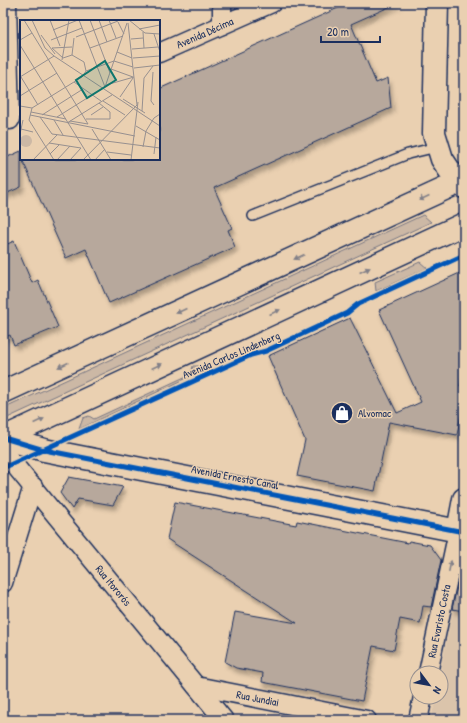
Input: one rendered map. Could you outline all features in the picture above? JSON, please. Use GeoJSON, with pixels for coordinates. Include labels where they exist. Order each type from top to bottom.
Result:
{"type":"FeatureCollection","features":[{"type":"Feature","properties":{"kind":"main road"},"geometry":{"type":"LineString","coordinates":[[3,392],[462,183],[450,171],[437,146],[434,133],[436,3]]}},
{"type":"Feature","properties":{"kind":"main road","name":"Avenida Carlos Lindenberg"},"geometry":{"type":"LineString","coordinates":[[3,442],[464,224]]}},
{"type":"Feature","properties":{"kind":"main road","name":"Avenida Ernesto Canal"},"geometry":{"type":"LineString","coordinates":[[3,442],[461,531]]}},
{"type":"Feature","properties":{"kind":"main road","name":"Rua Evaristo Costa"},"geometry":{"type":"LineString","coordinates":[[461,531],[464,499]]}},
{"type":"Feature","properties":{"kind":"street"},"geometry":{"type":"LineString","coordinates":[[7,3],[11,119]]}},
{"type":"Feature","properties":{"kind":"street"},"geometry":{"type":"LineString","coordinates":[[222,3],[222,25]]}},
{"type":"Feature","properties":{"kind":"street","name":"Avenida Décima"},"geometry":{"type":"LineString","coordinates":[[160,53],[272,3]]}},
{"type":"Feature","properties":{"kind":"street","name":"Rua Itororós"},"geometry":{"type":"LineString","coordinates":[[3,442],[33,486],[224,720]]}},
{"type":"Feature","properties":{"kind":"street"},"geometry":{"type":"LineString","coordinates":[[3,583],[33,486]]}},
{"type":"Feature","properties":{"kind":"street","name":"Rua Evaristo Costa"},"geometry":{"type":"LineString","coordinates":[[430,665],[461,531]]}},
{"type":"Feature","properties":{"kind":"street","name":"Rua Jundiai"},"geometry":{"type":"LineString","coordinates":[[196,686],[367,720]]}},
{"type":"Feature","properties":{"kind":"street"},"geometry":{"type":"LineString","coordinates":[[418,720],[421,705]]}},
{"type":"Feature","properties":{"kind":"lane"},"geometry":{"type":"LineString","coordinates":[[253,216],[408,154],[437,146]]}},
{"type":"Feature","properties":{"kind":"shaded area"},"geometry":{"type":"Polygon","coordinates":[[[423,215],[431,222],[3,420],[3,409],[423,215]]]}},
{"type":"Feature","properties":{"kind":"shaded area"},"geometry":{"type":"Polygon","coordinates":[[[420,262],[427,268],[376,291],[375,282],[420,262]]]}},
{"type":"Feature","properties":{"kind":"shaded area"},"geometry":{"type":"Polygon","coordinates":[[[193,366],[199,366],[204,370],[79,429],[83,418],[89,416],[94,419],[191,374],[193,366]]]}},
{"type":"Feature","properties":{"kind":"shaded area"},"geometry":{"type":"Polygon","coordinates":[[[464,556],[464,720],[432,715],[434,705],[449,705],[449,665],[442,665],[464,556]]]}},
{"type":"Feature","properties":{"kind":"building"},"geometry":{"type":"Polygon","coordinates":[[[349,3],[398,3],[351,24],[376,83],[388,78],[391,108],[214,188],[232,228],[228,230],[235,247],[109,303],[86,249],[66,258],[22,160],[160,160],[160,89],[349,3]]]}},
{"type":"Feature","properties":{"kind":"building"},"geometry":{"type":"Polygon","coordinates":[[[20,151],[21,187],[3,195],[3,159],[20,151]]]}},
{"type":"Feature","properties":{"kind":"building"},"geometry":{"type":"Polygon","coordinates":[[[14,241],[32,283],[38,280],[58,327],[14,345],[10,335],[3,338],[3,246],[14,241]]]}},
{"type":"Feature","properties":{"kind":"building"},"geometry":{"type":"Polygon","coordinates":[[[464,271],[464,364],[460,386],[464,387],[464,408],[462,408],[457,435],[389,422],[375,491],[297,476],[305,440],[268,356],[350,318],[397,413],[421,402],[379,310],[464,271]]]}},
{"type":"Feature","properties":{"kind":"building"},"geometry":{"type":"Polygon","coordinates":[[[69,477],[123,487],[113,505],[78,499],[72,509],[60,493],[69,477]]]}},
{"type":"Feature","properties":{"kind":"building"},"geometry":{"type":"Polygon","coordinates":[[[175,502],[296,525],[297,521],[408,543],[409,541],[430,545],[441,560],[431,607],[423,606],[420,623],[400,619],[394,650],[373,646],[362,701],[262,682],[263,673],[236,668],[225,662],[235,612],[297,623],[167,539],[175,502]]]}},
{"type":"Feature","properties":{"kind":"building"},"geometry":{"type":"Polygon","coordinates":[[[458,582],[464,590],[464,611],[452,609],[458,582]]]}},
{"type":"Feature","properties":{"kind":"cycle path"},"geometry":{"type":"LineString","coordinates":[[3,468],[251,355],[266,351],[347,313],[358,304],[464,255]]}},
{"type":"Feature","properties":{"kind":"cycle path"},"geometry":{"type":"LineString","coordinates":[[4,438],[44,450],[464,532]]}},
{"type":"Feature","properties":{"kind":"place","name":"Alvomac"},"geometry":{"type":"Point","coordinates":[342,413]}}]}
